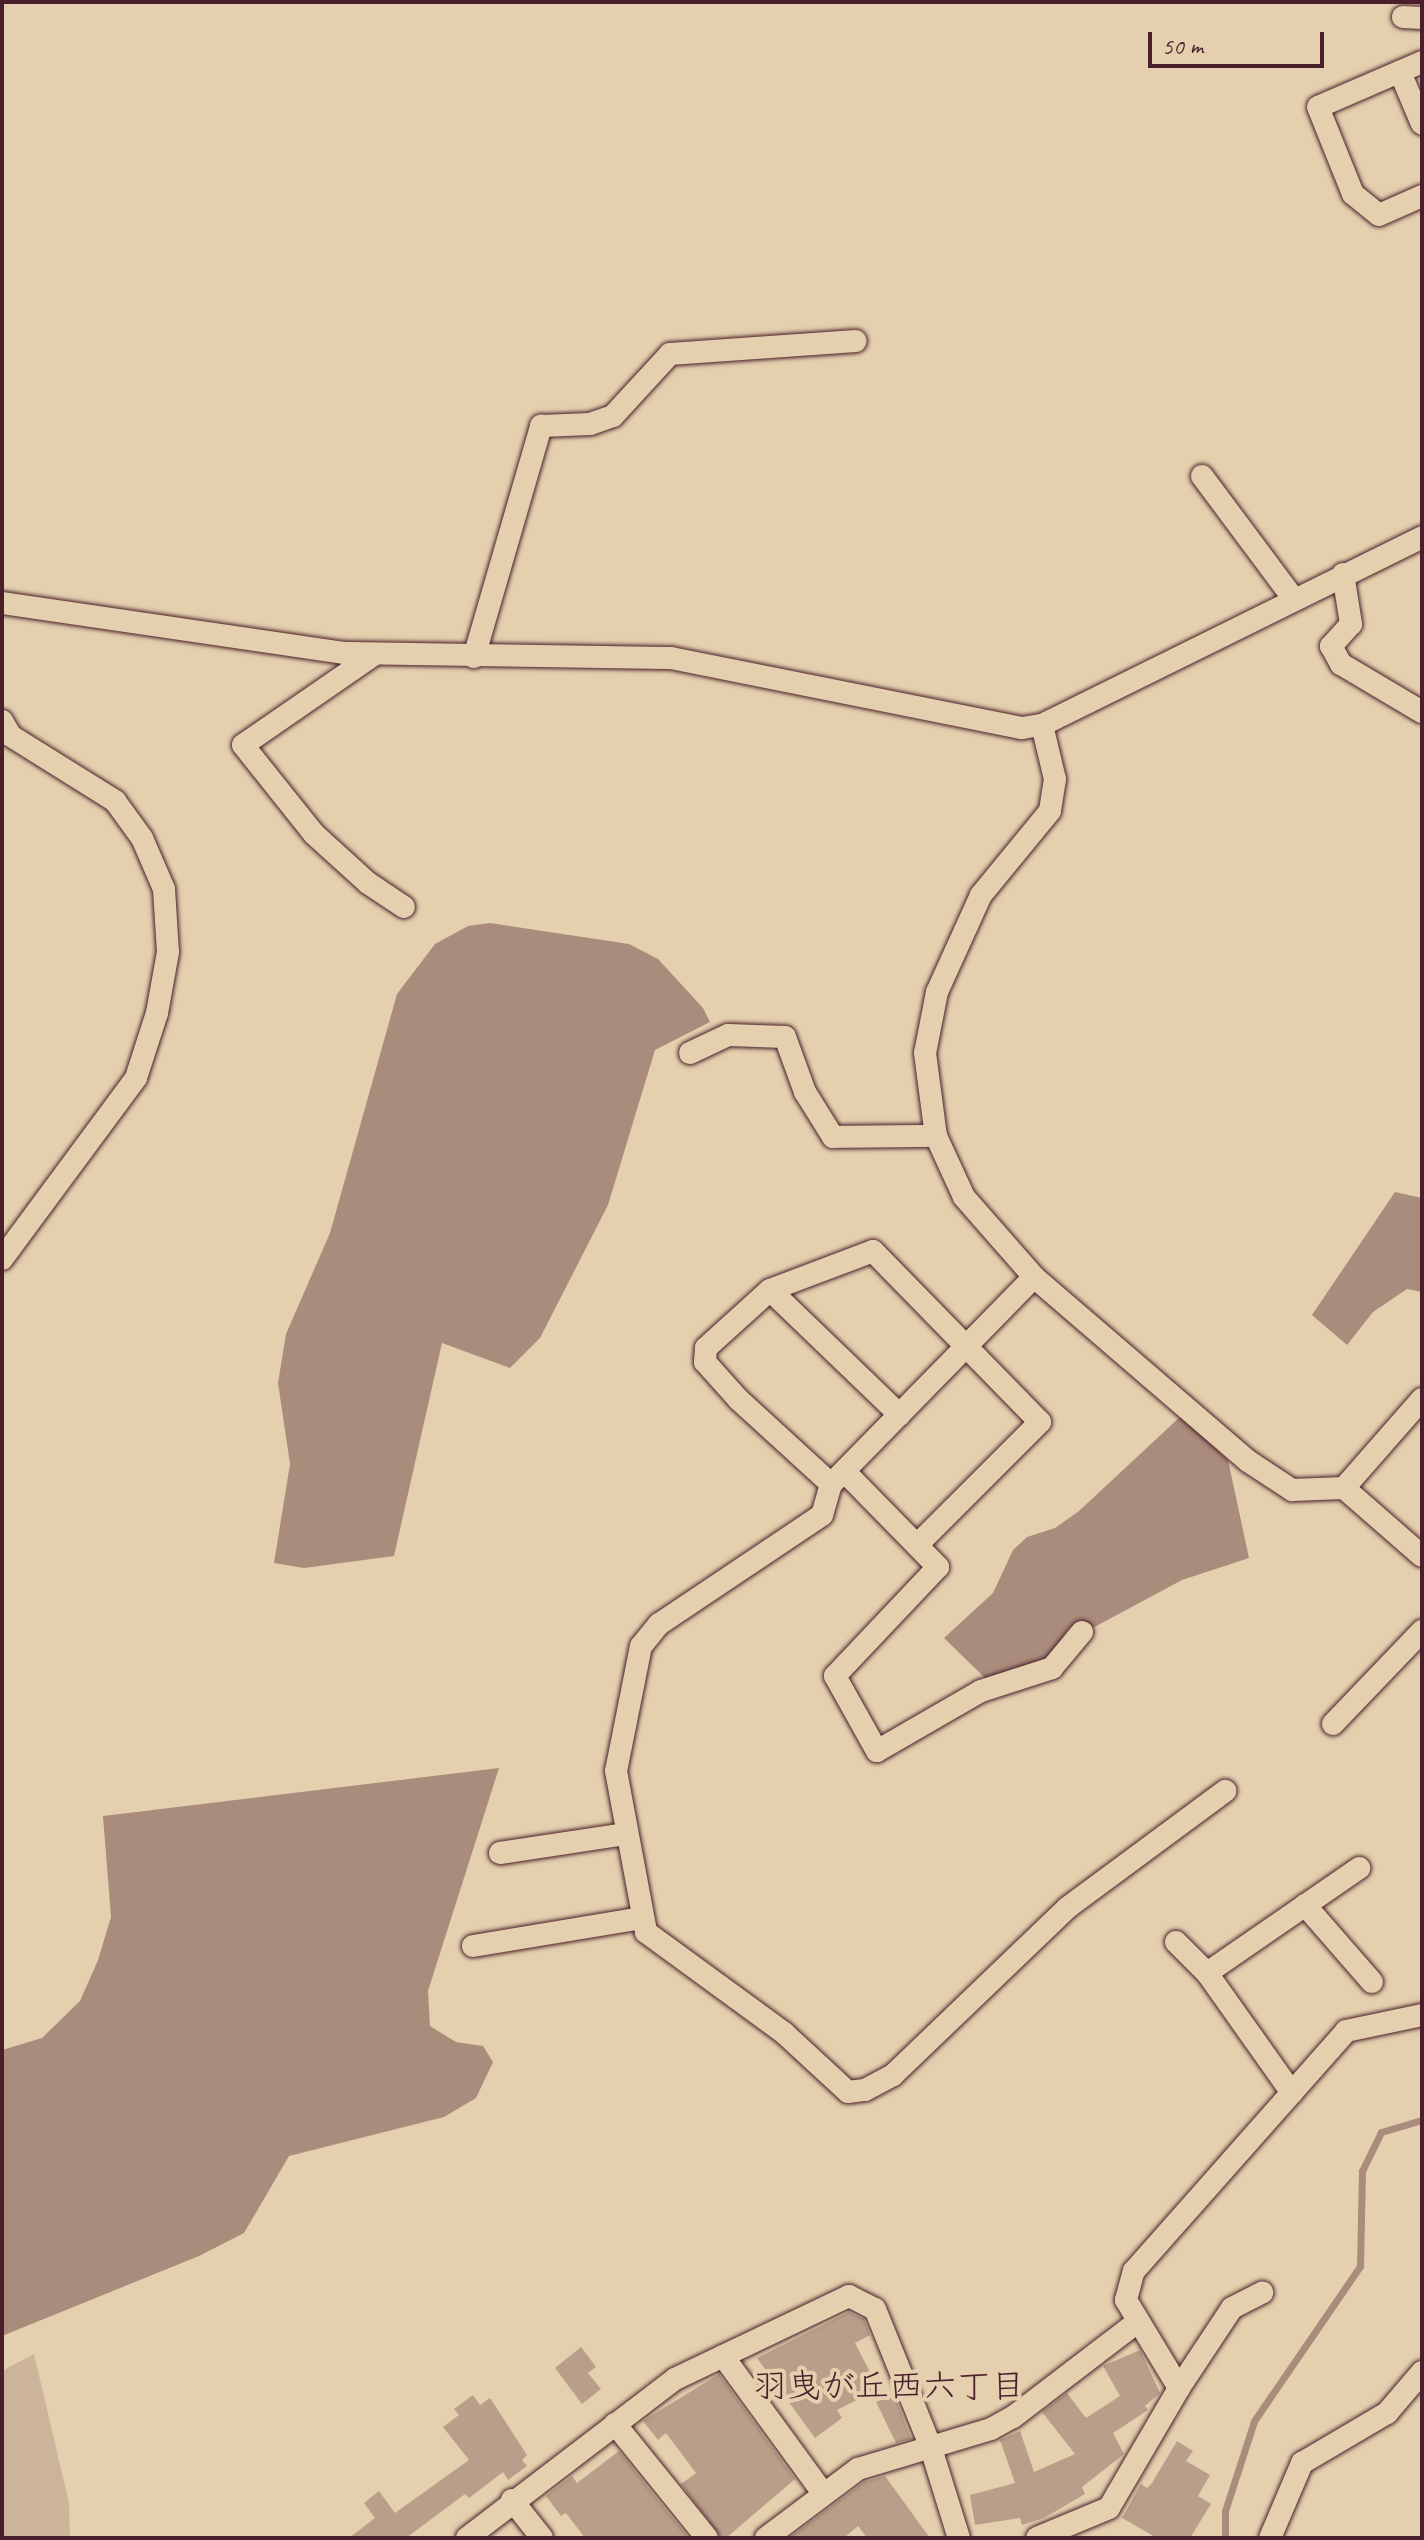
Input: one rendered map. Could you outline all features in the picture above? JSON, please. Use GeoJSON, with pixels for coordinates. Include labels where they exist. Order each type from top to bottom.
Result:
{"type":"FeatureCollection","features":[{"type":"Feature","properties":{"kind":"street"},"geometry":{"type":"LineString","coordinates":[[1422,62],[1318,107],[1353,194],[1379,215],[1422,196]]}},
{"type":"Feature","properties":{"kind":"street"},"geometry":{"type":"LineString","coordinates":[[1400,72],[1422,124]]}},
{"type":"Feature","properties":{"kind":"street"},"geometry":{"type":"LineString","coordinates":[[474,657],[541,426],[590,424],[613,416],[670,354],[856,341]]}},
{"type":"Feature","properties":{"kind":"street"},"geometry":{"type":"LineString","coordinates":[[1202,476],[1293,598]]}},
{"type":"Feature","properties":{"kind":"street"},"geometry":{"type":"LineString","coordinates":[[2,603],[375,654],[671,658],[1022,728],[1042,725],[1293,598],[1422,537]]}},
{"type":"Feature","properties":{"kind":"street"},"geometry":{"type":"LineString","coordinates":[[1343,574],[1351,624],[1331,646],[1341,664],[1422,712]]}},
{"type":"Feature","properties":{"kind":"street"},"geometry":{"type":"LineString","coordinates":[[375,654],[243,745],[314,834],[368,883],[404,907]]}},
{"type":"Feature","properties":{"kind":"street"},"geometry":{"type":"LineString","coordinates":[[2,721],[11,736],[115,801],[142,838],[164,889],[168,952],[157,1013],[136,1078],[2,1259]]}},
{"type":"Feature","properties":{"kind":"street"},"geometry":{"type":"LineString","coordinates":[[1042,725],[1055,779],[1050,811],[981,895],[937,992],[925,1053],[936,1136],[964,1197],[1034,1277],[1248,1461],[1292,1490],[1344,1488],[1422,1556]]}},
{"type":"Feature","properties":{"kind":"street"},"geometry":{"type":"LineString","coordinates":[[690,1053],[728,1035],[785,1037],[805,1092],[833,1137],[936,1136]]}},
{"type":"Feature","properties":{"kind":"street"},"geometry":{"type":"LineString","coordinates":[[918,1544],[1040,1422],[873,1251],[770,1290],[706,1348],[705,1362],[918,1544],[938,1567],[835,1676],[877,1751],[981,1691],[1052,1668],[1082,1632]]}},
{"type":"Feature","properties":{"kind":"street"},"geometry":{"type":"LineString","coordinates":[[1034,1277],[838,1478],[822,1515],[659,1624],[641,1646],[616,1771],[625,1834],[646,1932],[784,2033],[848,2092],[865,2090],[893,2075],[1067,1908],[1225,1791]]}},
{"type":"Feature","properties":{"kind":"street"},"geometry":{"type":"LineString","coordinates":[[770,1290],[900,1415]]}},
{"type":"Feature","properties":{"kind":"street"},"geometry":{"type":"LineString","coordinates":[[1344,1488],[1420,1405]]}},
{"type":"Feature","properties":{"kind":"street"},"geometry":{"type":"LineString","coordinates":[[1333,1724],[1422,1631]]}},
{"type":"Feature","properties":{"kind":"street"},"geometry":{"type":"LineString","coordinates":[[500,1853],[625,1834]]}},
{"type":"Feature","properties":{"kind":"street"},"geometry":{"type":"LineString","coordinates":[[1207,1973],[1359,1868]]}},
{"type":"Feature","properties":{"kind":"street"},"geometry":{"type":"LineString","coordinates":[[1305,1905],[1372,1982]]}},
{"type":"Feature","properties":{"kind":"street"},"geometry":{"type":"LineString","coordinates":[[473,1946],[643,1918]]}},
{"type":"Feature","properties":{"kind":"street"},"geometry":{"type":"LineString","coordinates":[[1176,1942],[1207,1973],[1292,2093]]}},
{"type":"Feature","properties":{"kind":"street"},"geometry":{"type":"LineString","coordinates":[[1179,2388],[1136,2323],[1126,2300],[1134,2271],[1346,2031],[1422,2015]]}},
{"type":"Feature","properties":{"kind":"street"},"geometry":{"type":"LineString","coordinates":[[1037,2538],[1109,2508],[1179,2388],[1232,2308],[1262,2293]]}},
{"type":"Feature","properties":{"kind":"street"},"geometry":{"type":"LineString","coordinates":[[467,2538],[512,2500],[675,2379],[849,2296],[875,2309],[930,2445],[959,2538]]}},
{"type":"Feature","properties":{"kind":"street"},"geometry":{"type":"LineString","coordinates":[[766,2538],[858,2469],[991,2429],[1013,2417],[1136,2323]]}},
{"type":"Feature","properties":{"kind":"street"},"geometry":{"type":"LineString","coordinates":[[723,2356],[823,2493]]}},
{"type":"Feature","properties":{"kind":"street"},"geometry":{"type":"LineString","coordinates":[[1270,2538],[1302,2463],[1387,2413],[1422,2372]]}},
{"type":"Feature","properties":{"kind":"street"},"geometry":{"type":"LineString","coordinates":[[615,2424],[707,2538]]}},
{"type":"Feature","properties":{"kind":"street"},"geometry":{"type":"LineString","coordinates":[[512,2500],[542,2538]]}},
{"type":"Feature","properties":{"kind":"shaded area"},"geometry":{"type":"Polygon","coordinates":[[[490,923],[629,944],[658,959],[703,1008],[710,1022],[655,1050],[608,1205],[540,1338],[510,1368],[442,1343],[394,1556],[304,1568],[274,1563],[290,1464],[278,1383],[286,1334],[330,1233],[397,994],[435,944],[468,926],[490,923]]]}},
{"type":"Feature","properties":{"kind":"shaded area"},"geometry":{"type":"Polygon","coordinates":[[[1395,1192],[1422,1198],[1422,1292],[1407,1289],[1373,1312],[1347,1345],[1312,1315],[1395,1192]]]}},
{"type":"Feature","properties":{"kind":"shaded area"},"geometry":{"type":"Polygon","coordinates":[[[1181,1416],[1228,1460],[1249,1558],[1182,1580],[1087,1631],[1080,1623],[1069,1628],[1048,1659],[986,1679],[944,1638],[993,1593],[1013,1550],[1027,1537],[1055,1528],[1079,1511],[1181,1416]]]}},
{"type":"Feature","properties":{"kind":"shaded area"},"geometry":{"type":"Polygon","coordinates":[[[499,1768],[428,1991],[430,2026],[456,2042],[483,2046],[493,2062],[476,2098],[444,2117],[289,2156],[244,2233],[199,2256],[2,2336],[2,2050],[42,2038],[80,2001],[98,1960],[111,1917],[103,1816],[499,1768]]]}},
{"type":"Feature","properties":{"kind":"shaded area"},"geometry":{"type":"Polygon","coordinates":[[[34,2354],[69,2503],[70,2538],[2,2538],[2,2371],[34,2354]]]}},
{"type":"Feature","properties":{"kind":"building"},"geometry":{"type":"Polygon","coordinates":[[[849,2312],[864,2319],[870,2335],[855,2343],[879,2389],[837,2410],[842,2418],[815,2438],[757,2358],[849,2312]]]}},
{"type":"Feature","properties":{"kind":"building"},"geometry":{"type":"Polygon","coordinates":[[[581,2347],[596,2367],[588,2373],[601,2389],[582,2404],[555,2368],[581,2347]]]}},
{"type":"Feature","properties":{"kind":"building"},"geometry":{"type":"Polygon","coordinates":[[[1140,2350],[1160,2393],[1145,2406],[1148,2410],[1113,2433],[1124,2454],[1082,2487],[1085,2494],[1044,2518],[1022,2525],[1020,2518],[975,2525],[970,2495],[1015,2483],[1000,2440],[1020,2431],[1034,2472],[1075,2454],[1042,2412],[1067,2393],[1086,2418],[1120,2396],[1103,2366],[1140,2350]]]}},
{"type":"Feature","properties":{"kind":"building"},"geometry":{"type":"Polygon","coordinates":[[[719,2374],[795,2479],[726,2538],[721,2538],[681,2484],[696,2473],[666,2433],[658,2440],[643,2421],[719,2374]]]}},
{"type":"Feature","properties":{"kind":"building"},"geometry":{"type":"Polygon","coordinates":[[[894,2394],[911,2439],[896,2443],[876,2402],[894,2394]]]}},
{"type":"Feature","properties":{"kind":"building"},"geometry":{"type":"Polygon","coordinates":[[[473,2395],[480,2405],[490,2398],[527,2455],[522,2460],[527,2466],[508,2480],[503,2472],[469,2498],[465,2494],[406,2538],[349,2538],[375,2518],[364,2503],[379,2491],[395,2513],[469,2460],[443,2427],[459,2415],[454,2409],[473,2395]]]}},
{"type":"Feature","properties":{"kind":"building"},"geometry":{"type":"Polygon","coordinates":[[[1177,2441],[1193,2451],[1186,2461],[1210,2475],[1198,2496],[1211,2504],[1190,2538],[1157,2538],[1122,2518],[1141,2484],[1147,2488],[1152,2483],[1177,2441]]]}},
{"type":"Feature","properties":{"kind":"building"},"geometry":{"type":"Polygon","coordinates":[[[619,2451],[689,2538],[585,2538],[566,2513],[561,2516],[546,2496],[572,2476],[577,2483],[619,2451]]]}},
{"type":"Feature","properties":{"kind":"building"},"geometry":{"type":"Polygon","coordinates":[[[885,2476],[930,2538],[867,2538],[858,2526],[844,2538],[789,2538],[864,2482],[885,2476]]]}},
{"type":"Feature","properties":{"kind":"waterway"},"geometry":{"type":"LineString","coordinates":[[1225,2538],[1225,2511],[1254,2421],[1360,2266],[1362,2171],[1381,2132],[1422,2120]]}},
{"type":"Feature","properties":{"kind":"district","name":"羽曳が丘西六丁目"},"geometry":{"type":"Point","coordinates":[889,2386]}}]}
